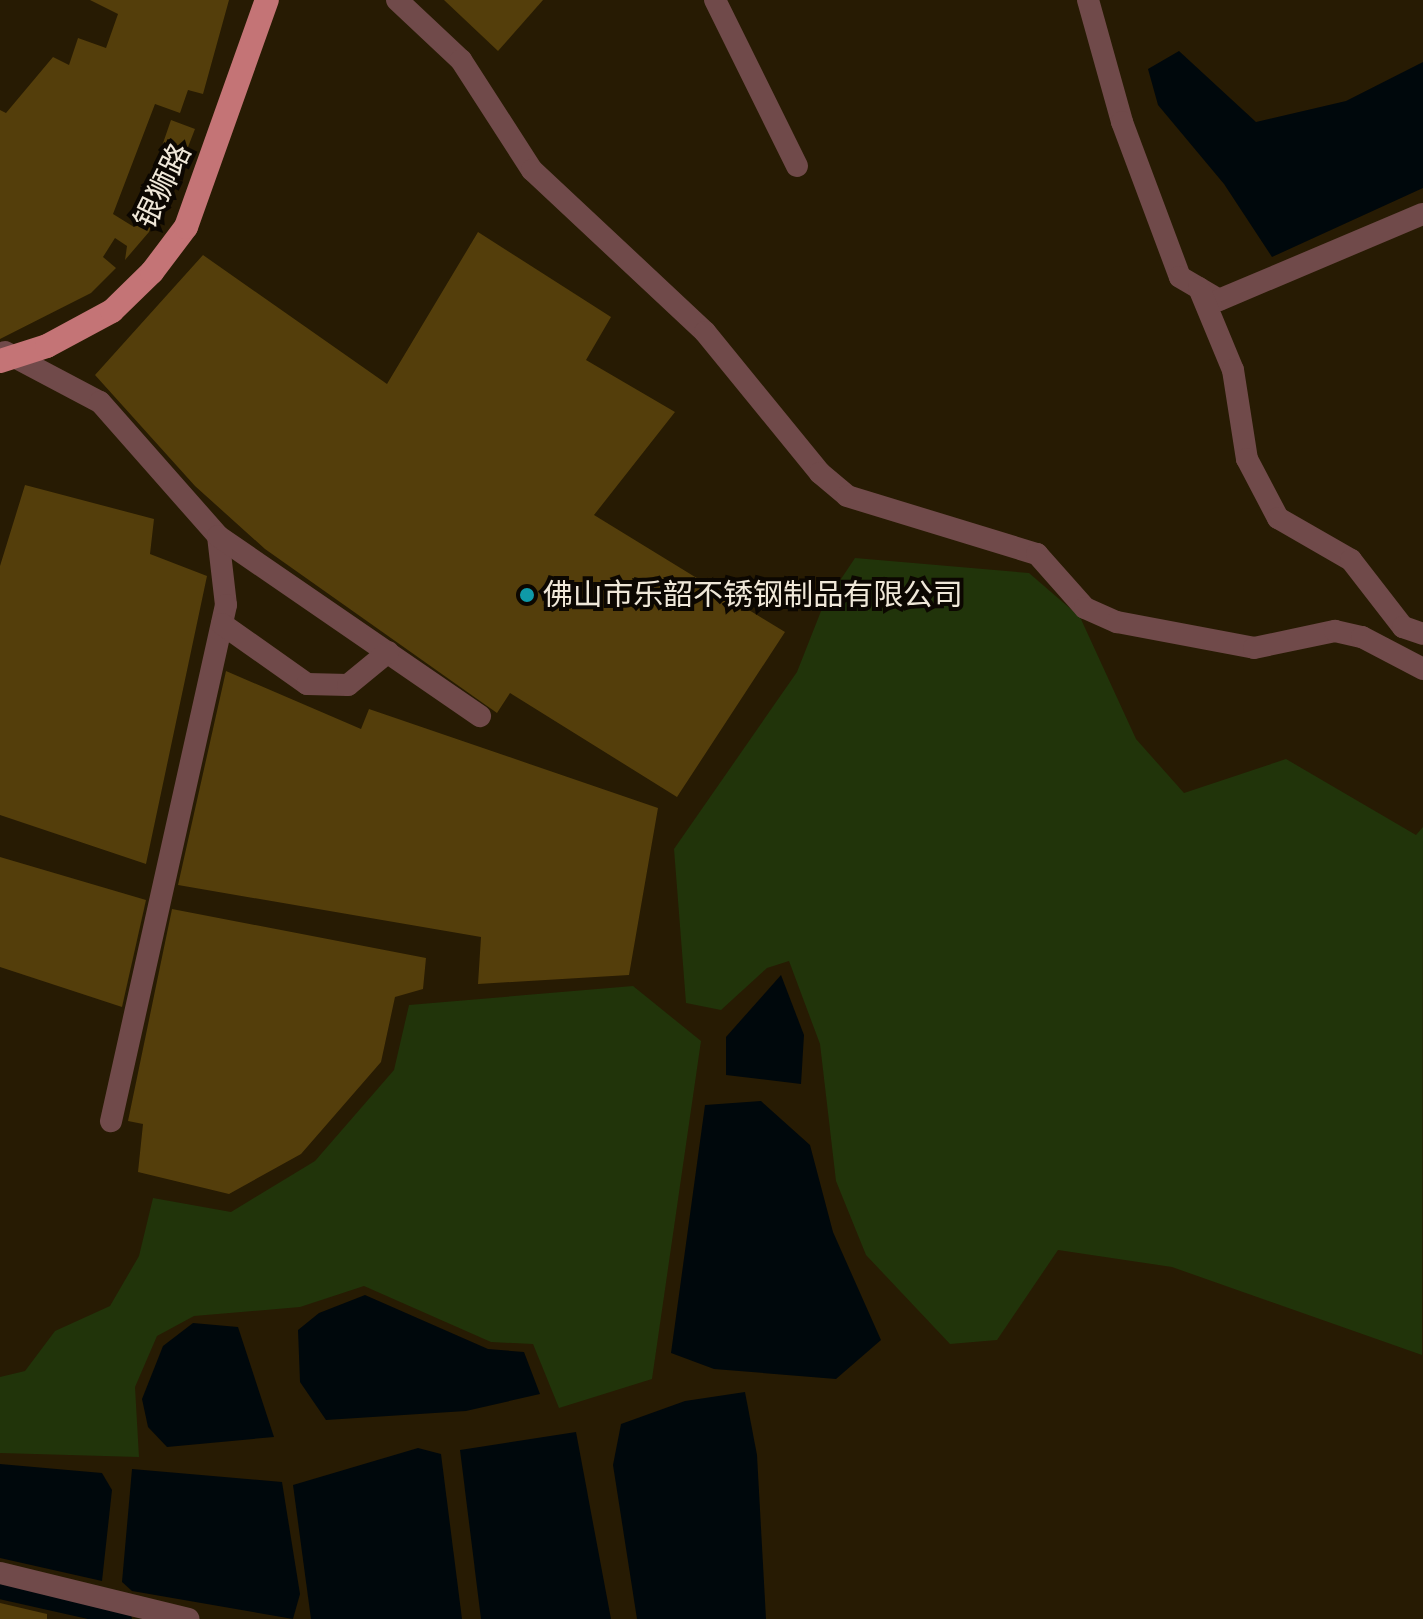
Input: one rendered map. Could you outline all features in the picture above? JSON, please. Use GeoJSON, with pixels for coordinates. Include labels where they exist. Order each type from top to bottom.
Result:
{"type":"FeatureCollection","features":[{"type":"Feature","properties":{"kind":"main road","name":"银狮路"},"geometry":{"type":"LineString","coordinates":[[6,356],[112,311],[186,227],[267,0]]}},
{"type":"Feature","properties":{"kind":"street"},"geometry":{"type":"LineString","coordinates":[[397,0],[461,60],[532,170],[705,332],[820,473],[847,496],[1037,554],[1085,608],[1117,622],[1254,648],[1335,631],[1362,637],[1423,669]]}},
{"type":"Feature","properties":{"kind":"street"},"geometry":{"type":"LineString","coordinates":[[715,0],[797,166]]}},
{"type":"Feature","properties":{"kind":"street"},"geometry":{"type":"LineString","coordinates":[[1088,0],[1122,122],[1180,277],[1219,300],[1423,214]]}},
{"type":"Feature","properties":{"kind":"street"},"geometry":{"type":"LineString","coordinates":[[1199,288],[1233,370],[1247,459],[1278,518],[1351,560],[1403,627],[1423,634]]}},
{"type":"Feature","properties":{"kind":"street"},"geometry":{"type":"LineString","coordinates":[[6,356],[100,402],[218,536],[480,716]]}},
{"type":"Feature","properties":{"kind":"street"},"geometry":{"type":"LineString","coordinates":[[111,1121],[226,605],[218,536]]}},
{"type":"Feature","properties":{"kind":"street"},"geometry":{"type":"LineString","coordinates":[[222,624],[307,684],[348,685],[388,652]]}},
{"type":"Feature","properties":{"kind":"street"},"geometry":{"type":"LineString","coordinates":[[0,1573],[188,1619]]}},
{"type":"Feature","properties":{"kind":"green space"},"geometry":{"type":"Polygon","coordinates":[[[855,558],[1029,573],[1080,617],[1136,739],[1184,793],[1286,759],[1416,835],[1423,827],[1422,1355],[1172,1267],[1058,1250],[997,1340],[950,1344],[866,1255],[836,1181],[820,1044],[789,961],[767,968],[721,1010],[686,1003],[674,849],[797,672],[823,606],[855,558]]]}},
{"type":"Feature","properties":{"kind":"green space"},"geometry":{"type":"Polygon","coordinates":[[[633,986],[701,1041],[652,1379],[559,1408],[533,1344],[491,1342],[364,1286],[300,1307],[194,1316],[157,1336],[135,1387],[139,1457],[0,1453],[0,1377],[25,1371],[55,1331],[110,1306],[139,1256],[153,1198],[231,1212],[315,1161],[394,1070],[409,1005],[633,986]]]}},
{"type":"Feature","properties":{"kind":"shaded area"},"geometry":{"type":"Polygon","coordinates":[[[1179,51],[1256,122],[1346,101],[1423,62],[1423,188],[1272,257],[1224,184],[1158,105],[1148,69],[1179,51]]]}},
{"type":"Feature","properties":{"kind":"shaded area"},"geometry":{"type":"Polygon","coordinates":[[[781,975],[804,1035],[801,1084],[726,1075],[726,1037],[781,975]]]}},
{"type":"Feature","properties":{"kind":"shaded area"},"geometry":{"type":"Polygon","coordinates":[[[761,1101],[810,1145],[833,1232],[881,1340],[836,1379],[714,1369],[671,1353],[705,1105],[761,1101]]]}},
{"type":"Feature","properties":{"kind":"shaded area"},"geometry":{"type":"Polygon","coordinates":[[[365,1295],[488,1349],[524,1352],[540,1394],[466,1411],[326,1420],[300,1382],[298,1330],[319,1313],[365,1295]]]}},
{"type":"Feature","properties":{"kind":"shaded area"},"geometry":{"type":"Polygon","coordinates":[[[193,1323],[238,1327],[274,1437],[167,1447],[148,1427],[142,1399],[163,1346],[193,1323]]]}},
{"type":"Feature","properties":{"kind":"shaded area"},"geometry":{"type":"Polygon","coordinates":[[[745,1392],[757,1455],[766,1619],[637,1619],[613,1465],[621,1424],[685,1401],[745,1392]]]}},
{"type":"Feature","properties":{"kind":"shaded area"},"geometry":{"type":"Polygon","coordinates":[[[576,1432],[611,1619],[481,1619],[460,1450],[576,1432]]]}},
{"type":"Feature","properties":{"kind":"shaded area"},"geometry":{"type":"Polygon","coordinates":[[[418,1448],[441,1454],[462,1619],[311,1619],[293,1485],[418,1448]]]}},
{"type":"Feature","properties":{"kind":"shaded area"},"geometry":{"type":"Polygon","coordinates":[[[0,1464],[102,1473],[112,1490],[102,1581],[0,1558],[0,1464]]]}},
{"type":"Feature","properties":{"kind":"shaded area"},"geometry":{"type":"Polygon","coordinates":[[[132,1469],[282,1482],[300,1594],[293,1619],[132,1591],[122,1582],[132,1469]]]}},
{"type":"Feature","properties":{"kind":"building"},"geometry":{"type":"Polygon","coordinates":[[[90,0],[229,0],[203,94],[188,90],[180,113],[155,104],[113,214],[134,227],[171,120],[195,129],[176,178],[169,176],[149,232],[125,260],[127,246],[115,238],[103,257],[116,268],[91,293],[0,339],[0,110],[6,113],[53,57],[69,65],[78,38],[106,48],[118,14],[90,0]]]}},
{"type":"Feature","properties":{"kind":"building"},"geometry":{"type":"Polygon","coordinates":[[[444,0],[543,0],[498,51],[444,0]]]}},
{"type":"Feature","properties":{"kind":"building"},"geometry":{"type":"Polygon","coordinates":[[[478,232],[611,317],[586,360],[675,412],[594,515],[785,632],[677,797],[510,693],[497,713],[265,549],[195,486],[95,375],[203,255],[387,384],[478,232]]]}},
{"type":"Feature","properties":{"kind":"building"},"geometry":{"type":"Polygon","coordinates":[[[25,485],[154,519],[150,554],[207,576],[146,864],[0,815],[0,566],[25,485]]]}},
{"type":"Feature","properties":{"kind":"building"},"geometry":{"type":"Polygon","coordinates":[[[226,671],[361,729],[369,709],[658,808],[629,975],[478,984],[481,937],[178,885],[226,671]]]}},
{"type":"Feature","properties":{"kind":"building"},"geometry":{"type":"Polygon","coordinates":[[[0,857],[146,900],[122,1007],[0,967],[0,857]]]}},
{"type":"Feature","properties":{"kind":"building"},"geometry":{"type":"Polygon","coordinates":[[[172,909],[426,958],[423,989],[395,997],[381,1062],[301,1154],[229,1194],[138,1172],[143,1124],[128,1121],[172,909]]]}},
{"type":"Feature","properties":{"kind":"building"},"geometry":{"type":"Polygon","coordinates":[[[0,1603],[47,1614],[47,1619],[0,1619],[0,1603]]]}},
{"type":"Feature","properties":{"kind":"waterway"},"geometry":{"type":"LineString","coordinates":[[0,1591],[124,1619]]}},
{"type":"Feature","properties":{"kind":"place","name":"佛山市乐韶不锈钢制品有限公司"},"geometry":{"type":"Point","coordinates":[527,595]}}]}
